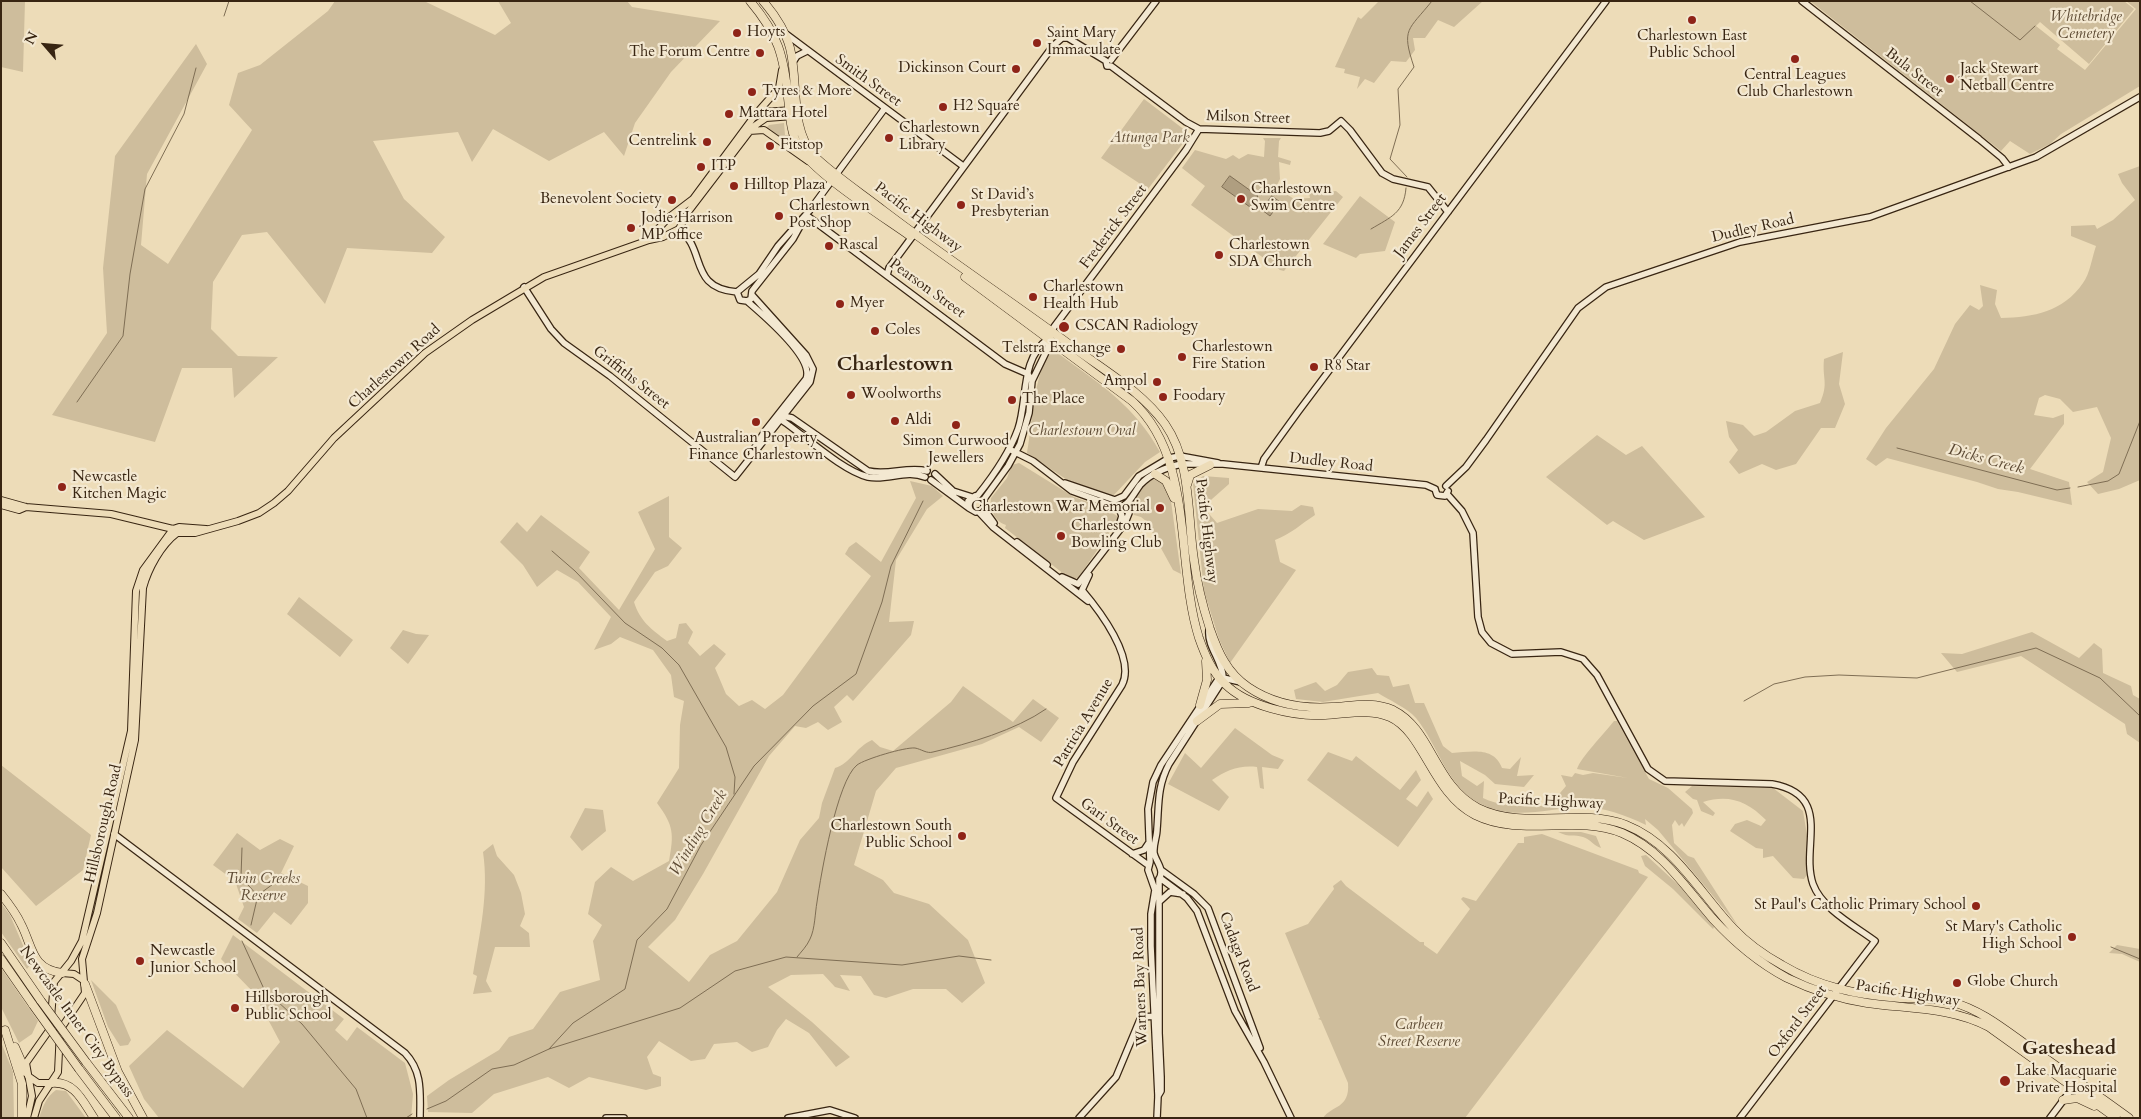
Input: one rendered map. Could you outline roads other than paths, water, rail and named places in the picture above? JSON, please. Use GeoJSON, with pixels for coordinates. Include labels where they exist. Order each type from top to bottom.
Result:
{"type":"FeatureCollection","features":[{"type":"Feature","properties":{"kind":"highway","name":"Pacific Highway"},"geometry":{"type":"LineString","coordinates":[[750,1],[769,24],[782,54],[794,113],[807,147],[833,176]]}},
{"type":"Feature","properties":{"kind":"highway","name":"Pacific Highway"},"geometry":{"type":"LineString","coordinates":[[763,1],[785,32],[793,62],[794,113],[797,143],[809,162],[833,176],[1148,405],[1168,429],[1182,464],[1194,563],[1209,627],[1226,666],[1241,682],[1257,693],[1286,704],[1306,708],[1372,704],[1397,712],[1410,723],[1422,738],[1442,774],[1453,789],[1465,800],[1487,812],[1499,816],[1525,818],[1606,819],[1640,831],[1669,853],[1728,923],[1746,940],[1798,974],[1836,993]]}},
{"type":"Feature","properties":{"kind":"highway","name":"Pacific Highway"},"geometry":{"type":"LineString","coordinates":[[1050,335],[1138,407],[1157,431],[1170,462],[1178,507],[1189,599],[1205,655],[1222,680],[1235,694],[1254,703],[1309,715],[1360,712],[1390,717],[1407,731],[1440,784],[1450,796],[1473,814],[1509,824],[1600,827],[1629,836],[1661,858],[1723,930],[1754,957],[1788,978],[1865,1003],[1942,1011],[1976,1020],[2129,1118]]}},
{"type":"Feature","properties":{"kind":"highway"},"geometry":{"type":"LineString","coordinates":[[1186,487],[1189,476],[1210,465]]}},
{"type":"Feature","properties":{"kind":"highway"},"geometry":{"type":"LineString","coordinates":[[1155,474],[1166,481],[1178,507]]}},
{"type":"Feature","properties":{"kind":"highway"},"geometry":{"type":"LineString","coordinates":[[1200,705],[1207,680],[1205,655]]}},
{"type":"Feature","properties":{"kind":"highway"},"geometry":{"type":"LineString","coordinates":[[1197,721],[1214,707],[1223,703],[1254,703]]}},
{"type":"Feature","properties":{"kind":"highway"},"geometry":{"type":"LineString","coordinates":[[1,894],[16,914],[38,963],[46,969],[62,973]]}},
{"type":"Feature","properties":{"kind":"highway","name":"Newcastle Inner City Bypass"},"geometry":{"type":"LineString","coordinates":[[1,943],[41,1001],[129,1118]]}},
{"type":"Feature","properties":{"kind":"highway","name":"Newcastle Inner City Bypass"},"geometry":{"type":"LineString","coordinates":[[1,959],[78,1069],[116,1118]]}},
{"type":"Feature","properties":{"kind":"highway"},"geometry":{"type":"LineString","coordinates":[[85,984],[118,1072],[144,1118]]}},
{"type":"Feature","properties":{"kind":"highway"},"geometry":{"type":"LineString","coordinates":[[1,1021],[27,1073]]}},
{"type":"Feature","properties":{"kind":"highway"},"geometry":{"type":"LineString","coordinates":[[13,1047],[23,1088],[22,1118]]}},
{"type":"Feature","properties":{"kind":"highway"},"geometry":{"type":"LineString","coordinates":[[52,1083],[64,1084],[74,1089],[94,1118]]}},
{"type":"Feature","properties":{"kind":"highway","name":"Pacific Highway"},"geometry":{"type":"LineString","coordinates":[[2076,1084],[2116,1118]]}},
{"type":"Feature","properties":{"kind":"highway"},"geometry":{"type":"LineString","coordinates":[[2063,1100],[2077,1098],[2091,1105],[2101,1107]]}},
{"type":"Feature","properties":{"kind":"main road","name":"Charlestown Road"},"geometry":{"type":"LineString","coordinates":[[648,240],[669,218],[693,199],[780,85],[782,54]]}},
{"type":"Feature","properties":{"kind":"main road"},"geometry":{"type":"LineString","coordinates":[[753,118],[763,112],[794,113]]}},
{"type":"Feature","properties":{"kind":"main road"},"geometry":{"type":"LineString","coordinates":[[678,228],[749,131],[763,120],[794,113]]}},
{"type":"Feature","properties":{"kind":"main road"},"geometry":{"type":"LineString","coordinates":[[749,131],[764,130],[809,162]]}},
{"type":"Feature","properties":{"kind":"main road"},"geometry":{"type":"LineString","coordinates":[[669,218],[679,219],[678,228],[666,228],[669,218]]}},
{"type":"Feature","properties":{"kind":"main road","name":"Charlestown Road"},"geometry":{"type":"LineString","coordinates":[[1,500],[26,508],[111,514],[177,532],[195,533],[254,515],[274,503],[288,491],[338,434],[425,353],[454,331],[524,287],[544,277],[648,240],[663,237],[678,228]]}},
{"type":"Feature","properties":{"kind":"main road","name":"Charlestown Road"},"geometry":{"type":"LineString","coordinates":[[1,506],[19,510],[26,508]]}},
{"type":"Feature","properties":{"kind":"main road","name":"Hillsborough Road"},"geometry":{"type":"LineString","coordinates":[[27,1073],[28,1060],[50,1029],[53,985],[74,956],[82,941],[131,731],[136,592],[141,574],[177,532]]}},
{"type":"Feature","properties":{"kind":"main road","name":"Hillsborough Road"},"geometry":{"type":"LineString","coordinates":[[34,1118],[39,1101],[59,1069],[60,1030],[84,996],[85,984],[82,959],[97,913],[136,731],[143,588],[150,568],[177,532]]}},
{"type":"Feature","properties":{"kind":"main road"},"geometry":{"type":"LineString","coordinates":[[62,973],[76,974],[85,984]]}},
{"type":"Feature","properties":{"kind":"main road"},"geometry":{"type":"LineString","coordinates":[[27,1073],[38,1083],[52,1083]]}},
{"type":"Feature","properties":{"kind":"main road"},"geometry":{"type":"LineString","coordinates":[[27,1073],[32,1099],[27,1118]]}},
{"type":"Feature","properties":{"kind":"street"},"geometry":{"type":"LineString","coordinates":[[1109,62],[1156,1]]}},
{"type":"Feature","properties":{"kind":"street","name":"James Street"},"geometry":{"type":"LineString","coordinates":[[1261,468],[1264,459],[1606,1]]}},
{"type":"Feature","properties":{"kind":"street","name":"Bula Street"},"geometry":{"type":"LineString","coordinates":[[1802,1],[2002,158],[2009,167]]}},
{"type":"Feature","properties":{"kind":"street","name":"Smith Street"},"geometry":{"type":"LineString","coordinates":[[785,32],[807,51],[962,166]]}},
{"type":"Feature","properties":{"kind":"street","name":"Milson Street"},"geometry":{"type":"LineString","coordinates":[[962,166],[1053,46],[1062,38],[1074,40],[1109,62],[1186,122],[1199,129],[1320,133],[1329,131],[1341,121],[1382,173],[1400,181],[1428,187],[1448,212]]}},
{"type":"Feature","properties":{"kind":"street"},"geometry":{"type":"LineString","coordinates":[[793,62],[797,56],[807,51]]}},
{"type":"Feature","properties":{"kind":"street","name":"Dudley Road"},"geometry":{"type":"LineString","coordinates":[[1446,486],[1466,467],[1486,440],[1568,320],[1578,308],[1597,292],[1626,279],[1740,242],[1870,217],[2036,157],[2140,97]]}},
{"type":"Feature","properties":{"kind":"street"},"geometry":{"type":"LineString","coordinates":[[737,292],[759,274],[791,237],[833,176],[885,108]]}},
{"type":"Feature","properties":{"kind":"street","name":"Frederick Street"},"geometry":{"type":"LineString","coordinates":[[975,496],[1009,449],[1019,427],[1028,374],[1038,348],[1050,335],[1186,150],[1199,129]]}},
{"type":"Feature","properties":{"kind":"street"},"geometry":{"type":"LineString","coordinates":[[887,274],[889,268],[962,166]]}},
{"type":"Feature","properties":{"kind":"street","name":"Pearson Street"},"geometry":{"type":"LineString","coordinates":[[806,215],[1005,364],[1028,374]]}},
{"type":"Feature","properties":{"kind":"street"},"geometry":{"type":"LineString","coordinates":[[678,228],[689,241],[700,271],[706,280],[722,290],[737,292]]}},
{"type":"Feature","properties":{"kind":"street"},"geometry":{"type":"LineString","coordinates":[[747,301],[778,252]]}},
{"type":"Feature","properties":{"kind":"street"},"geometry":{"type":"LineString","coordinates":[[745,286],[784,329],[812,366],[810,382],[781,417]]}},
{"type":"Feature","properties":{"kind":"street","name":"Griffiths Street"},"geometry":{"type":"LineString","coordinates":[[524,287],[551,329],[564,344],[610,376],[735,476],[781,417]]}},
{"type":"Feature","properties":{"kind":"street"},"geometry":{"type":"LineString","coordinates":[[737,292],[739,299],[747,301],[780,331],[808,368],[806,379],[781,417]]}},
{"type":"Feature","properties":{"kind":"street","name":"Frederick Street"},"geometry":{"type":"LineString","coordinates":[[984,499],[1016,452],[1029,414],[1032,381],[1048,348],[1050,335]]}},
{"type":"Feature","properties":{"kind":"street"},"geometry":{"type":"LineString","coordinates":[[1028,374],[1032,381]]}},
{"type":"Feature","properties":{"kind":"street"},"geometry":{"type":"LineString","coordinates":[[781,417],[859,474],[880,478],[911,473],[930,475],[953,492],[984,499],[981,510]]}},
{"type":"Feature","properties":{"kind":"street"},"geometry":{"type":"LineString","coordinates":[[1009,449],[1076,493],[1119,508],[1126,504],[1141,484],[1170,462]]}},
{"type":"Feature","properties":{"kind":"street"},"geometry":{"type":"LineString","coordinates":[[1055,478],[1086,492],[1115,500],[1124,496],[1139,476],[1180,456]]}},
{"type":"Feature","properties":{"kind":"street","name":"Dudley Road"},"geometry":{"type":"LineString","coordinates":[[1180,456],[1223,464],[1426,485],[1435,489],[1439,496],[1447,494]]}},
{"type":"Feature","properties":{"kind":"street","name":"Dudley Road"},"geometry":{"type":"LineString","coordinates":[[1170,462],[1182,464],[1223,464]]}},
{"type":"Feature","properties":{"kind":"street","name":"Patricia Avenue"},"geometry":{"type":"LineString","coordinates":[[930,475],[973,512],[981,510],[999,528],[1078,588],[1104,616],[1125,665],[1126,675],[1122,685],[1073,762],[1056,798]]}},
{"type":"Feature","properties":{"kind":"street"},"geometry":{"type":"LineString","coordinates":[[1435,489],[1441,484],[1446,486],[1447,494]]}},
{"type":"Feature","properties":{"kind":"street","name":"Oxford Street"},"geometry":{"type":"LineString","coordinates":[[1447,494],[1462,511],[1473,533],[1478,616],[1486,638],[1497,647],[1512,654],[1561,652],[1583,659],[1597,675],[1648,769],[1665,781],[1772,784],[1783,786],[1799,796],[1806,804],[1812,826],[1810,871],[1813,885],[1822,900],[1875,941],[1740,1118]]}},
{"type":"Feature","properties":{"kind":"street"},"geometry":{"type":"LineString","coordinates":[[969,508],[968,501],[975,496]]}},
{"type":"Feature","properties":{"kind":"street"},"geometry":{"type":"LineString","coordinates":[[1078,588],[1128,517],[1126,504]]}},
{"type":"Feature","properties":{"kind":"street"},"geometry":{"type":"LineString","coordinates":[[1114,538],[1122,518],[1119,508]]}},
{"type":"Feature","properties":{"kind":"street"},"geometry":{"type":"LineString","coordinates":[[1209,627],[1208,638],[1222,680],[1241,682]]}},
{"type":"Feature","properties":{"kind":"street","name":"Warners Bay Road"},"geometry":{"type":"LineString","coordinates":[[1157,1016],[1151,920],[1155,890],[1149,864],[1149,800],[1153,782],[1161,766],[1200,705],[1222,680]]}},
{"type":"Feature","properties":{"kind":"street","name":"Warners Bay Road"},"geometry":{"type":"LineString","coordinates":[[1157,1118],[1160,878],[1154,849],[1159,787],[1168,764],[1222,680]]}},
{"type":"Feature","properties":{"kind":"street","name":"Gari Street"},"geometry":{"type":"LineString","coordinates":[[1056,798],[1132,854],[1149,864]]}},
{"type":"Feature","properties":{"kind":"street"},"geometry":{"type":"LineString","coordinates":[[114,834],[405,1053],[416,1066],[420,1076],[420,1118]]}},
{"type":"Feature","properties":{"kind":"street"},"geometry":{"type":"LineString","coordinates":[[1132,854],[1144,850],[1148,842]]}},
{"type":"Feature","properties":{"kind":"street"},"geometry":{"type":"LineString","coordinates":[[1149,864],[1154,861],[1159,867]]}},
{"type":"Feature","properties":{"kind":"street","name":"Cadaga Road"},"geometry":{"type":"LineString","coordinates":[[1159,867],[1194,894],[1208,908],[1264,1062]]}},
{"type":"Feature","properties":{"kind":"street"},"geometry":{"type":"LineString","coordinates":[[1152,877],[1160,878]]}},
{"type":"Feature","properties":{"kind":"street","name":"Cadaga Road"},"geometry":{"type":"LineString","coordinates":[[1160,878],[1183,894],[1197,911],[1235,1011],[1264,1062],[1291,1118]]}},
{"type":"Feature","properties":{"kind":"street"},"geometry":{"type":"LineString","coordinates":[[1160,901],[1170,892],[1183,894]]}},
{"type":"Feature","properties":{"kind":"street"},"geometry":{"type":"LineString","coordinates":[[1079,1118],[1116,1077],[1142,1017],[1157,1016]]}},
{"type":"Feature","properties":{"kind":"street"},"geometry":{"type":"LineString","coordinates":[[2050,1118],[2076,1084]]}},
{"type":"Feature","properties":{"kind":"street"},"geometry":{"type":"LineString","coordinates":[[788,1118],[830,1110],[855,1118]]}},
{"type":"Feature","properties":{"kind":"street"},"geometry":{"type":"LineString","coordinates":[[606,1118],[624,1118]]}},
{"type":"Feature","properties":{"kind":"waterway"},"geometry":{"type":"LineString","coordinates":[[224,16],[229,1]]}},
{"type":"Feature","properties":{"kind":"waterway"},"geometry":{"type":"LineString","coordinates":[[1407,177],[1390,159],[1400,125],[1398,89],[1414,67],[1408,44],[1409,31],[1432,1]]}},
{"type":"Feature","properties":{"kind":"waterway"},"geometry":{"type":"LineString","coordinates":[[1970,1],[2020,40],[2035,26]]}},
{"type":"Feature","properties":{"kind":"waterway"},"geometry":{"type":"LineString","coordinates":[[77,402],[123,336],[130,274],[145,189],[184,114],[196,68]]}},
{"type":"Feature","properties":{"kind":"waterway"},"geometry":{"type":"LineString","coordinates":[[1371,229],[1399,209],[1405,196],[1406,188]]}},
{"type":"Feature","properties":{"kind":"waterway","name":"Dicks Creek"},"geometry":{"type":"LineString","coordinates":[[2078,487],[2108,481],[2119,474],[2140,421]]}},
{"type":"Feature","properties":{"kind":"waterway","name":"Dicks Creek"},"geometry":{"type":"LineString","coordinates":[[1897,448],[2057,490],[2070,488]]}},
{"type":"Feature","properties":{"kind":"waterway","name":"Winding Creek"},"geometry":{"type":"LineString","coordinates":[[549,1049],[573,1023],[625,989],[637,940],[667,909],[701,845],[754,766],[813,706],[856,674],[882,602],[891,566],[923,501]]}},
{"type":"Feature","properties":{"kind":"waterway"},"geometry":{"type":"LineString","coordinates":[[552,551],[575,571],[625,623],[662,648],[679,665],[726,747],[735,777],[734,794]]}},
{"type":"Feature","properties":{"kind":"waterway"},"geometry":{"type":"LineString","coordinates":[[1744,701],[1774,684],[1805,677],[1839,675],[1917,678],[2036,648],[2100,678],[2140,716]]}},
{"type":"Feature","properties":{"kind":"waterway"},"geometry":{"type":"LineString","coordinates":[[797,957],[812,935],[831,829],[843,789],[850,774],[857,765],[903,749],[915,748],[926,752],[947,749],[1006,730],[1034,717],[1046,709]]}},
{"type":"Feature","properties":{"kind":"waterway"},"geometry":{"type":"LineString","coordinates":[[242,848],[241,877],[257,895]]}},
{"type":"Feature","properties":{"kind":"waterway"},"geometry":{"type":"LineString","coordinates":[[251,925],[258,895],[280,879]]}},
{"type":"Feature","properties":{"kind":"waterway"},"geometry":{"type":"LineString","coordinates":[[242,941],[264,989],[302,1024],[356,1089],[367,1118]]}},
{"type":"Feature","properties":{"kind":"waterway"},"geometry":{"type":"LineString","coordinates":[[2111,947],[2140,959]]}},
{"type":"Feature","properties":{"kind":"waterway"},"geometry":{"type":"LineString","coordinates":[[427,1109],[446,1101],[492,1069],[514,1065],[549,1049],[680,1008],[735,971],[786,957],[902,965],[959,956],[991,960]]}},
{"type":"Feature","properties":{"kind":"waterway","name":"Winding Creek"},"geometry":{"type":"LineString","coordinates":[[406,1118],[412,1114]]}},
{"type":"Feature","properties":{"kind":"place","name":"Charlestown East Public School"},"geometry":{"type":"Point","coordinates":[1692,20]}},
{"type":"Feature","properties":{"kind":"place","name":"Hoyts"},"geometry":{"type":"Point","coordinates":[737,33]}},
{"type":"Feature","properties":{"kind":"place","name":"Saint Mary Immaculate"},"geometry":{"type":"Point","coordinates":[1037,43]}},
{"type":"Feature","properties":{"kind":"place","name":"The Forum Centre"},"geometry":{"type":"Point","coordinates":[760,53]}},
{"type":"Feature","properties":{"kind":"place","name":"Central Leagues Club Charlestown"},"geometry":{"type":"Point","coordinates":[1795,59]}},
{"type":"Feature","properties":{"kind":"place","name":"Dickinson Court"},"geometry":{"type":"Point","coordinates":[1016,69]}},
{"type":"Feature","properties":{"kind":"place","name":"Jack Stewart Netball Centre"},"geometry":{"type":"Point","coordinates":[1950,79]}},
{"type":"Feature","properties":{"kind":"place","name":"Tyres & More"},"geometry":{"type":"Point","coordinates":[752,92]}},
{"type":"Feature","properties":{"kind":"place","name":"H2 Square"},"geometry":{"type":"Point","coordinates":[943,107]}},
{"type":"Feature","properties":{"kind":"place","name":"Mattara Hotel"},"geometry":{"type":"Point","coordinates":[729,114]}},
{"type":"Feature","properties":{"kind":"place","name":"Charlestown Library"},"geometry":{"type":"Point","coordinates":[889,138]}},
{"type":"Feature","properties":{"kind":"place","name":"Centrelink"},"geometry":{"type":"Point","coordinates":[707,142]}},
{"type":"Feature","properties":{"kind":"place","name":"Fitstop"},"geometry":{"type":"Point","coordinates":[770,146]}},
{"type":"Feature","properties":{"kind":"place","name":"ITP"},"geometry":{"type":"Point","coordinates":[701,167]}},
{"type":"Feature","properties":{"kind":"place","name":"Hilltop Plaza"},"geometry":{"type":"Point","coordinates":[734,186]}},
{"type":"Feature","properties":{"kind":"place","name":"Charlestown Swim Centre"},"geometry":{"type":"Point","coordinates":[1241,199]}},
{"type":"Feature","properties":{"kind":"place","name":"Benevolent Society"},"geometry":{"type":"Point","coordinates":[672,200]}},
{"type":"Feature","properties":{"kind":"place","name":"St David’s Presbyterian"},"geometry":{"type":"Point","coordinates":[961,205]}},
{"type":"Feature","properties":{"kind":"place","name":"Charlestown Post Shop"},"geometry":{"type":"Point","coordinates":[779,216]}},
{"type":"Feature","properties":{"kind":"place","name":"Jodie Harrison MP office"},"geometry":{"type":"Point","coordinates":[631,228]}},
{"type":"Feature","properties":{"kind":"place","name":"Rascal"},"geometry":{"type":"Point","coordinates":[829,246]}},
{"type":"Feature","properties":{"kind":"place","name":"Charlestown SDA Church"},"geometry":{"type":"Point","coordinates":[1219,255]}},
{"type":"Feature","properties":{"kind":"place","name":"Charlestown Health Hub"},"geometry":{"type":"Point","coordinates":[1033,297]}},
{"type":"Feature","properties":{"kind":"place","name":"Myer"},"geometry":{"type":"Point","coordinates":[840,304]}},
{"type":"Feature","properties":{"kind":"place","name":"CSCAN Radiology"},"geometry":{"type":"Point","coordinates":[1064,327]}},
{"type":"Feature","properties":{"kind":"place","name":"Coles"},"geometry":{"type":"Point","coordinates":[875,331]}},
{"type":"Feature","properties":{"kind":"place","name":"Telstra Exchange"},"geometry":{"type":"Point","coordinates":[1121,349]}},
{"type":"Feature","properties":{"kind":"place","name":"Charlestown Fire Station"},"geometry":{"type":"Point","coordinates":[1182,357]}},
{"type":"Feature","properties":{"kind":"place","name":"R8 Star"},"geometry":{"type":"Point","coordinates":[1314,367]}},
{"type":"Feature","properties":{"kind":"place","name":"Ampol"},"geometry":{"type":"Point","coordinates":[1157,382]}},
{"type":"Feature","properties":{"kind":"place","name":"Woolworths"},"geometry":{"type":"Point","coordinates":[851,395]}},
{"type":"Feature","properties":{"kind":"place","name":"Foodary"},"geometry":{"type":"Point","coordinates":[1163,397]}},
{"type":"Feature","properties":{"kind":"place","name":"The Place"},"geometry":{"type":"Point","coordinates":[1012,400]}},
{"type":"Feature","properties":{"kind":"place","name":"Aldi"},"geometry":{"type":"Point","coordinates":[895,421]}},
{"type":"Feature","properties":{"kind":"place","name":"Australian Property Finance Charlestown"},"geometry":{"type":"Point","coordinates":[756,422]}},
{"type":"Feature","properties":{"kind":"place","name":"Simon Curwood Jewellers"},"geometry":{"type":"Point","coordinates":[956,425]}},
{"type":"Feature","properties":{"kind":"place","name":"Newcastle Kitchen Magic"},"geometry":{"type":"Point","coordinates":[62,487]}},
{"type":"Feature","properties":{"kind":"place","name":"Charlestown War Memorial"},"geometry":{"type":"Point","coordinates":[1160,508]}},
{"type":"Feature","properties":{"kind":"place","name":"Charlestown Bowling Club"},"geometry":{"type":"Point","coordinates":[1061,536]}},
{"type":"Feature","properties":{"kind":"place","name":"Charlestown South Public School"},"geometry":{"type":"Point","coordinates":[962,836]}},
{"type":"Feature","properties":{"kind":"place","name":"St Paul's Catholic Primary School"},"geometry":{"type":"Point","coordinates":[1976,906]}},
{"type":"Feature","properties":{"kind":"place","name":"St Mary's Catholic High School"},"geometry":{"type":"Point","coordinates":[2072,937]}},
{"type":"Feature","properties":{"kind":"place","name":"Newcastle Junior School"},"geometry":{"type":"Point","coordinates":[140,961]}},
{"type":"Feature","properties":{"kind":"place","name":"Globe Church"},"geometry":{"type":"Point","coordinates":[1957,983]}},
{"type":"Feature","properties":{"kind":"place","name":"Hillsborough Public School"},"geometry":{"type":"Point","coordinates":[235,1008]}},
{"type":"Feature","properties":{"kind":"place","name":"Lake Macquarie Private Hospital"},"geometry":{"type":"Point","coordinates":[2005,1081]}},
{"type":"Feature","properties":{"kind":"district","name":"Charlestown"},"geometry":{"type":"Point","coordinates":[895,365]}},
{"type":"Feature","properties":{"kind":"district","name":"Gateshead"},"geometry":{"type":"Point","coordinates":[2069,1049]}},
{"type":"Feature","properties":{"kind":"park label","name":"Whitebridge Cemetery"},"geometry":{"type":"Point","coordinates":[2086,26]}},
{"type":"Feature","properties":{"kind":"park label","name":"Attunga Park"},"geometry":{"type":"Point","coordinates":[1150,139]}},
{"type":"Feature","properties":{"kind":"park label","name":"Charlestown Oval"},"geometry":{"type":"Point","coordinates":[1082,432]}},
{"type":"Feature","properties":{"kind":"park label","name":"Twin Creeks Reserve"},"geometry":{"type":"Point","coordinates":[263,888]}},
{"type":"Feature","properties":{"kind":"park label","name":"Carbeen Street Reserve"},"geometry":{"type":"Point","coordinates":[1419,1034]}}]}
